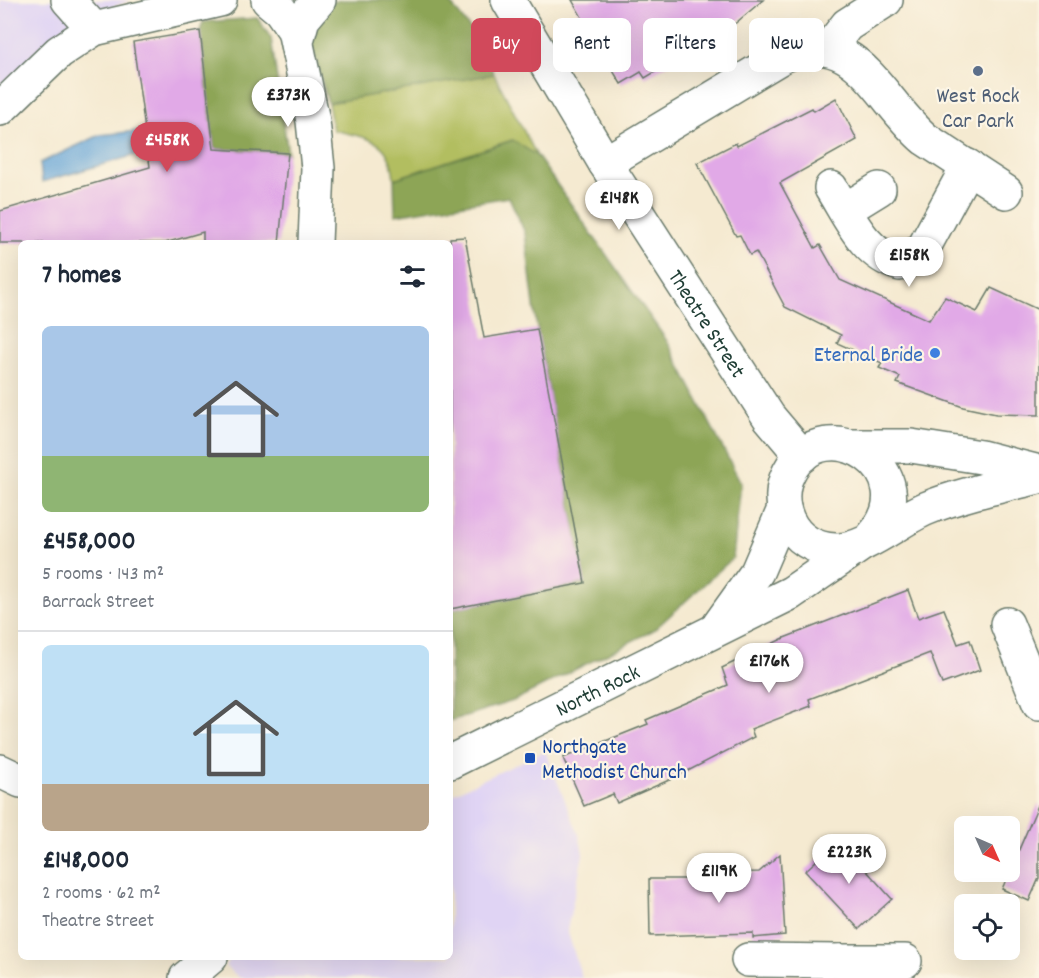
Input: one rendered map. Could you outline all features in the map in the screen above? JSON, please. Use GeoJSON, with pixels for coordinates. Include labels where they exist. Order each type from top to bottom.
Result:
{"type":"FeatureCollection","features":[{"type":"Feature","properties":{"kind":"street"},"geometry":{"type":"LineString","coordinates":[[68,0],[94,29]]}},
{"type":"Feature","properties":{"kind":"street"},"geometry":{"type":"LineString","coordinates":[[0,109],[58,52],[94,29],[220,0]]}},
{"type":"Feature","properties":{"kind":"street"},"geometry":{"type":"LineString","coordinates":[[268,0],[290,21],[297,41],[313,121],[318,168],[315,240]]}},
{"type":"Feature","properties":{"kind":"street"},"geometry":{"type":"LineString","coordinates":[[297,41],[303,19],[320,0]]}},
{"type":"Feature","properties":{"kind":"street","name":"Theatre Street"},"geometry":{"type":"LineString","coordinates":[[508,0],[605,163],[768,417],[802,456]]}},
{"type":"Feature","properties":{"kind":"street"},"geometry":{"type":"LineString","coordinates":[[829,48],[847,25],[886,0]]}},
{"type":"Feature","properties":{"kind":"street"},"geometry":{"type":"LineString","coordinates":[[605,163],[783,56],[799,49],[829,48],[854,61],[913,129],[1006,192]]}},
{"type":"Feature","properties":{"kind":"street"},"geometry":{"type":"LineString","coordinates":[[879,189],[838,199],[869,247],[886,260],[900,264],[923,249],[968,166]]}},
{"type":"Feature","properties":{"kind":"street"},"geometry":{"type":"LineString","coordinates":[[1039,472],[981,457],[911,446],[825,445],[802,456],[786,480],[784,509],[793,529],[811,544],[839,550],[867,541],[925,509],[981,491],[1039,477]]}},
{"type":"Feature","properties":{"kind":"street"},"geometry":{"type":"LineString","coordinates":[[850,446],[873,459],[880,467],[890,497],[885,518],[867,541]]}},
{"type":"Feature","properties":{"kind":"street","name":"North Rock"},"geometry":{"type":"LineString","coordinates":[[712,634],[757,572],[784,509]]}},
{"type":"Feature","properties":{"kind":"street","name":"North Rock"},"geometry":{"type":"LineString","coordinates":[[453,761],[791,593],[867,541]]}},
{"type":"Feature","properties":{"kind":"street"},"geometry":{"type":"LineString","coordinates":[[1007,624],[1039,703]]}},
{"type":"Feature","properties":{"kind":"street"},"geometry":{"type":"LineString","coordinates":[[0,771],[18,779]]}},
{"type":"Feature","properties":{"kind":"street"},"geometry":{"type":"LineString","coordinates":[[171,978],[180,960]]}},
{"type":"Feature","properties":{"kind":"street"},"geometry":{"type":"LineString","coordinates":[[186,978],[207,960]]}},
{"type":"Feature","properties":{"kind":"street"},"geometry":{"type":"LineString","coordinates":[[748,960],[840,970],[905,961]]}},
{"type":"Feature","properties":{"kind":"shaded area"},"geometry":{"type":"Polygon","coordinates":[[[0,0],[131,0],[89,16],[0,86],[0,0]]]}},
{"type":"Feature","properties":{"kind":"shaded area"},"geometry":{"type":"Polygon","coordinates":[[[545,751],[579,835],[583,854],[567,930],[582,978],[240,978],[225,966],[230,960],[453,960],[453,794],[545,751]]]}},
{"type":"Feature","properties":{"kind":"green space"},"geometry":{"type":"Polygon","coordinates":[[[344,0],[448,0],[471,30],[471,72],[493,72],[494,74],[328,103],[301,7],[344,0]]]}},
{"type":"Feature","properties":{"kind":"green space"},"geometry":{"type":"Polygon","coordinates":[[[257,18],[271,38],[288,153],[214,149],[200,31],[203,22],[257,18]]]}},
{"type":"Feature","properties":{"kind":"green space"},"geometry":{"type":"Polygon","coordinates":[[[494,74],[537,156],[512,140],[394,179],[388,155],[375,142],[333,130],[328,103],[494,74]]]}},
{"type":"Feature","properties":{"kind":"green space"},"geometry":{"type":"Polygon","coordinates":[[[513,140],[537,156],[667,341],[741,483],[733,558],[654,630],[513,701],[453,720],[453,608],[585,583],[537,329],[525,233],[509,197],[395,215],[394,179],[513,140]]]}},
{"type":"Feature","properties":{"kind":"water"},"geometry":{"type":"Polygon","coordinates":[[[156,129],[160,148],[42,182],[40,163],[100,135],[156,129]]]}},
{"type":"Feature","properties":{"kind":"building"},"geometry":{"type":"Polygon","coordinates":[[[572,0],[763,0],[737,22],[737,18],[643,18],[643,72],[655,72],[645,78],[641,72],[621,84],[614,72],[631,72],[631,18],[582,18],[572,0]]]}},
{"type":"Feature","properties":{"kind":"building"},"geometry":{"type":"Polygon","coordinates":[[[200,31],[214,149],[288,153],[279,240],[203,240],[203,232],[175,240],[18,240],[18,243],[0,243],[0,211],[150,167],[133,42],[200,31]]]}},
{"type":"Feature","properties":{"kind":"building"},"geometry":{"type":"Polygon","coordinates":[[[836,98],[857,140],[780,183],[815,248],[820,245],[840,280],[929,320],[945,297],[977,312],[991,288],[1039,310],[1039,415],[996,414],[963,407],[897,383],[900,377],[879,368],[882,363],[837,343],[841,335],[785,307],[756,252],[750,255],[740,235],[736,236],[697,163],[736,143],[737,146],[812,108],[814,111],[836,98]]]}},
{"type":"Feature","properties":{"kind":"building"},"geometry":{"type":"Polygon","coordinates":[[[465,237],[484,338],[537,329],[585,583],[453,608],[453,240],[450,238],[465,237]]]}},
{"type":"Feature","properties":{"kind":"building"},"geometry":{"type":"Polygon","coordinates":[[[908,590],[918,618],[944,609],[958,644],[970,640],[980,670],[942,684],[930,653],[809,699],[811,706],[751,729],[754,737],[676,777],[617,803],[613,794],[584,806],[563,758],[648,724],[646,720],[728,685],[722,668],[784,638],[908,590]]]}},
{"type":"Feature","properties":{"kind":"building"},"geometry":{"type":"Polygon","coordinates":[[[1039,803],[1039,878],[1029,901],[1020,897],[1020,894],[1013,894],[1002,889],[1005,882],[1020,882],[1020,847],[1039,803]]]}},
{"type":"Feature","properties":{"kind":"building"},"geometry":{"type":"Polygon","coordinates":[[[839,840],[892,899],[859,929],[805,871],[839,840]]]}},
{"type":"Feature","properties":{"kind":"building"},"geometry":{"type":"Polygon","coordinates":[[[780,854],[785,935],[753,938],[753,933],[650,936],[649,879],[696,879],[696,873],[759,872],[780,854]]]}},
{"type":"Feature","properties":{"kind":"place","name":"West Rock Car Park"},"geometry":{"type":"Point","coordinates":[978,71]}},
{"type":"Feature","properties":{"kind":"place","name":"Eternal Bride"},"geometry":{"type":"Point","coordinates":[935,353]}},
{"type":"Feature","properties":{"kind":"place","name":"Northgate Methodist Church"},"geometry":{"type":"Point","coordinates":[530,758]}}]}
